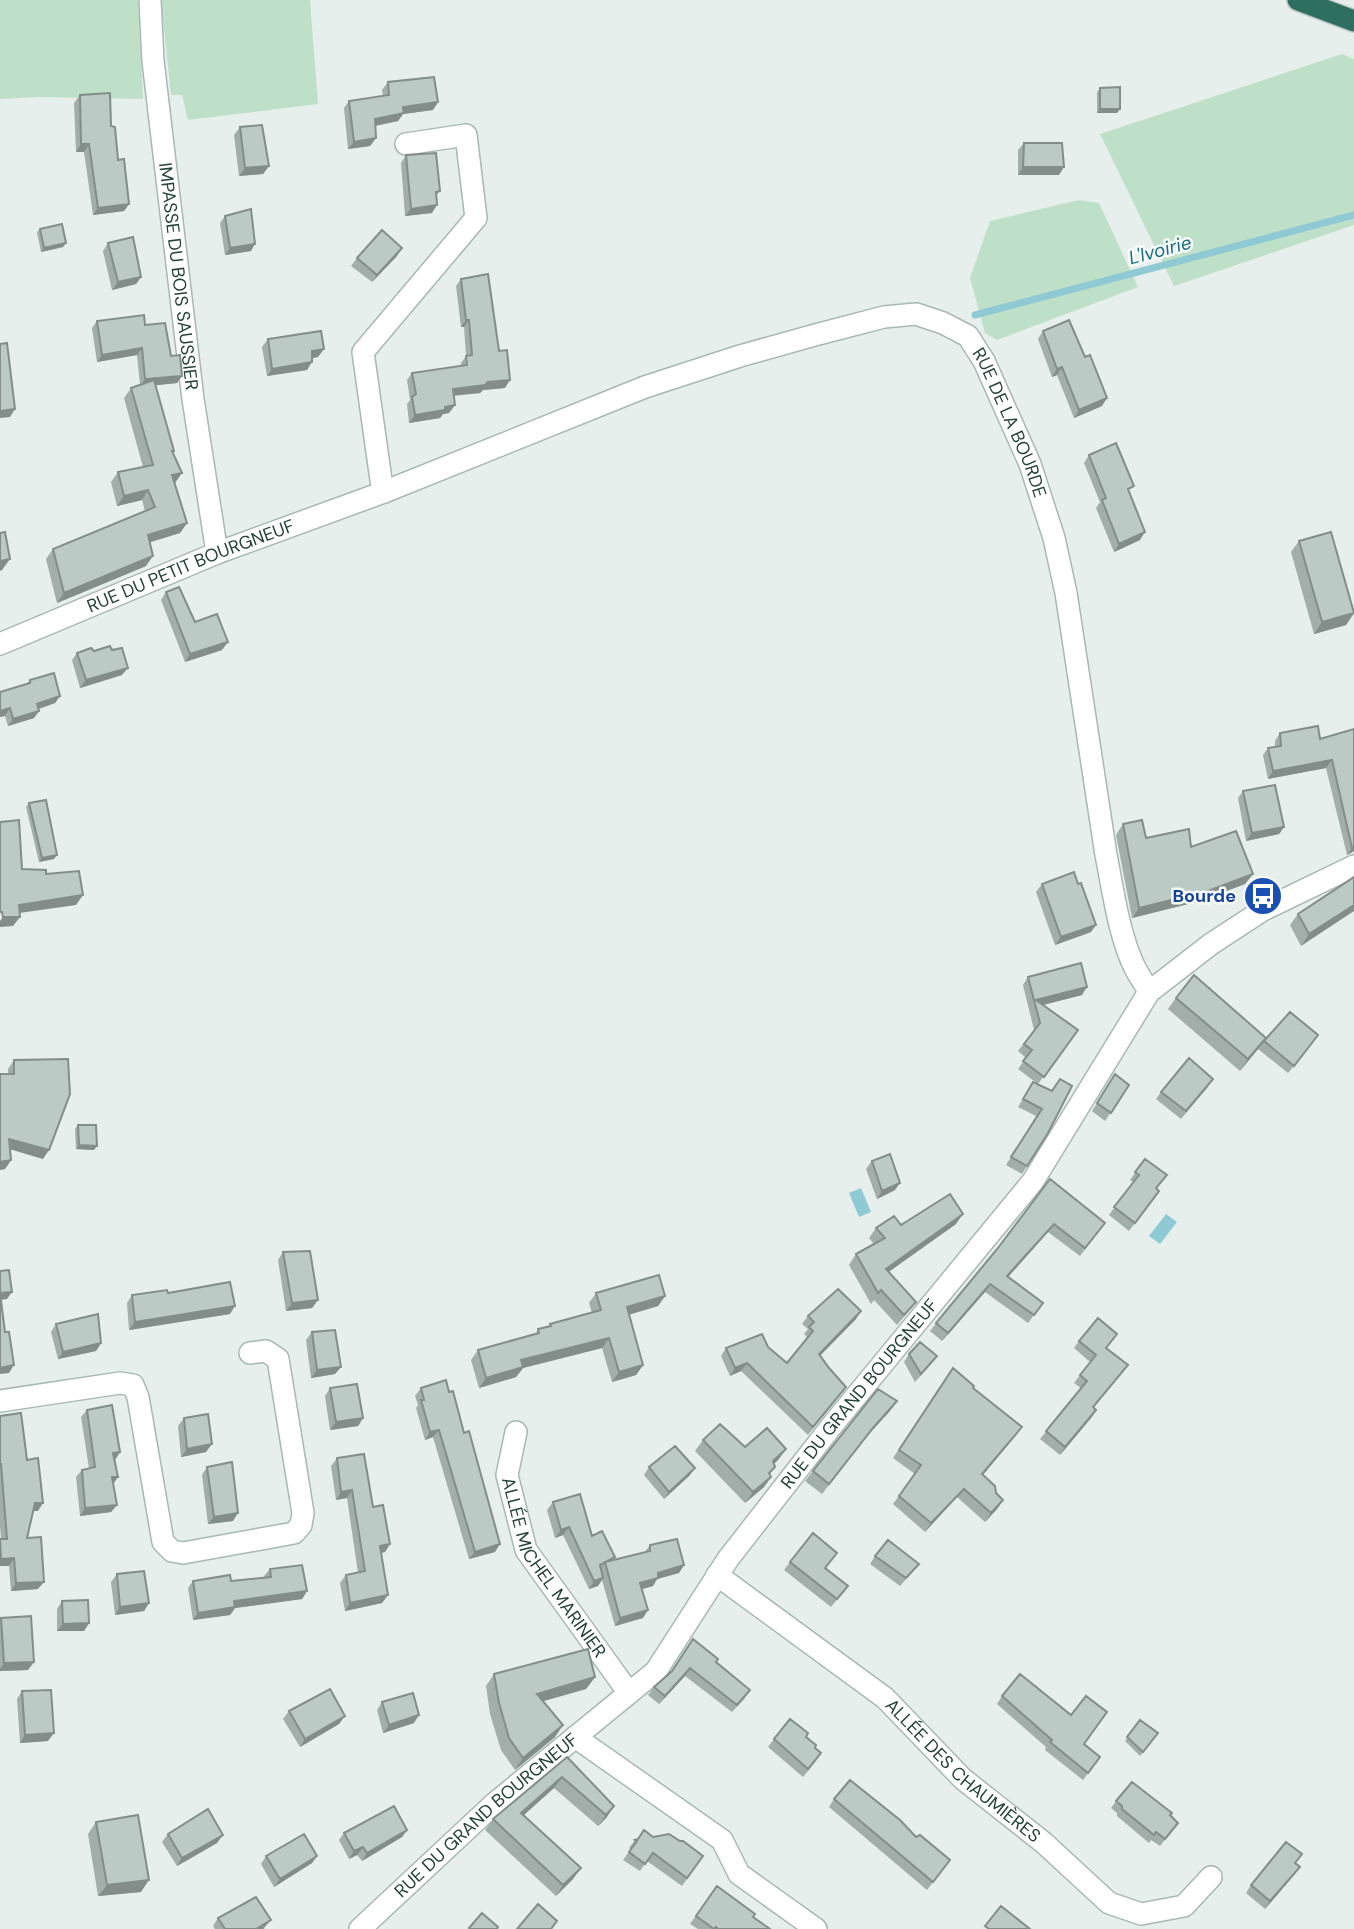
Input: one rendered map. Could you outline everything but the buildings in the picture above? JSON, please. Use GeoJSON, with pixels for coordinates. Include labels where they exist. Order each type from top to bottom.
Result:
{"type":"FeatureCollection","features":[{"type":"Feature","properties":{"kind":"highway"},"geometry":{"type":"LineString","coordinates":[[1298,0],[1354,21]]}},
{"type":"Feature","properties":{"kind":"street","name":"IMPASSE DU BOIS SAUSSIER"},"geometry":{"type":"LineString","coordinates":[[150,0],[153,61],[193,399],[217,553]]}},
{"type":"Feature","properties":{"kind":"street"},"geometry":{"type":"LineString","coordinates":[[384,492],[363,352],[476,218],[466,135],[406,144]]}},
{"type":"Feature","properties":{"kind":"street","name":"RUE DE LA BOURDE"},"geometry":{"type":"LineString","coordinates":[[384,492],[645,387],[815,335],[884,317],[916,314],[943,323],[968,337],[984,361],[1030,464],[1054,538],[1066,593],[1114,898],[1135,969],[1149,992]]}},
{"type":"Feature","properties":{"kind":"street","name":"RUE DU PETIT BOURGNEUF"},"geometry":{"type":"LineString","coordinates":[[0,644],[217,553],[384,492]]}},
{"type":"Feature","properties":{"kind":"street","name":"RUE DU GRAND BOURGNEUF"},"geometry":{"type":"LineString","coordinates":[[359,1929],[495,1803],[656,1671],[736,1548],[834,1423],[1033,1181],[1149,992],[1211,944],[1263,910],[1354,866]]}},
{"type":"Feature","properties":{"kind":"street"},"geometry":{"type":"LineString","coordinates":[[0,1401],[120,1383],[133,1385],[138,1397],[163,1542],[172,1551],[183,1552],[294,1533],[301,1525],[303,1513],[278,1359],[266,1351],[250,1353]]}},
{"type":"Feature","properties":{"kind":"street","name":"ALLÉE MICHEL MARINIER"},"geometry":{"type":"LineString","coordinates":[[516,1432],[507,1475],[526,1550],[629,1693]]}},
{"type":"Feature","properties":{"kind":"street","name":"ALLÉE DES CHAUMIÈRES"},"geometry":{"type":"LineString","coordinates":[[717,1575],[885,1698],[963,1779],[1044,1843],[1109,1903],[1141,1914],[1184,1906],[1211,1877]]}},
{"type":"Feature","properties":{"kind":"street"},"geometry":{"type":"LineString","coordinates":[[575,1737],[722,1840],[739,1874],[816,1929]]}},
{"type":"Feature","properties":{"kind":"green space"},"geometry":{"type":"Polygon","coordinates":[[[0,0],[138,0],[143,99],[0,99],[0,0]]]}},
{"type":"Feature","properties":{"kind":"green space"},"geometry":{"type":"Polygon","coordinates":[[[161,0],[310,0],[318,104],[188,120],[182,95],[171,95],[161,0]]]}},
{"type":"Feature","properties":{"kind":"green space"},"geometry":{"type":"Polygon","coordinates":[[[1342,54],[1354,59],[1354,225],[1174,286],[1100,134],[1342,54]]]}},
{"type":"Feature","properties":{"kind":"green space"},"geometry":{"type":"Polygon","coordinates":[[[1079,200],[1099,203],[1138,287],[997,340],[985,333],[970,278],[990,221],[1079,200]]]}},
{"type":"Feature","properties":{"kind":"water"},"geometry":{"type":"Polygon","coordinates":[[[861,1188],[871,1212],[859,1217],[849,1193],[861,1188]]]}},
{"type":"Feature","properties":{"kind":"water"},"geometry":{"type":"Polygon","coordinates":[[[1166,1214],[1177,1222],[1160,1244],[1149,1236],[1166,1214]]]}},
{"type":"Feature","properties":{"kind":"waterway","name":"L'Ivoirie"},"geometry":{"type":"LineString","coordinates":[[975,315],[1354,215]]}},
{"type":"Feature","properties":{"kind":"place","name":"Bourde"},"geometry":{"type":"Point","coordinates":[1263,896]}}]}
